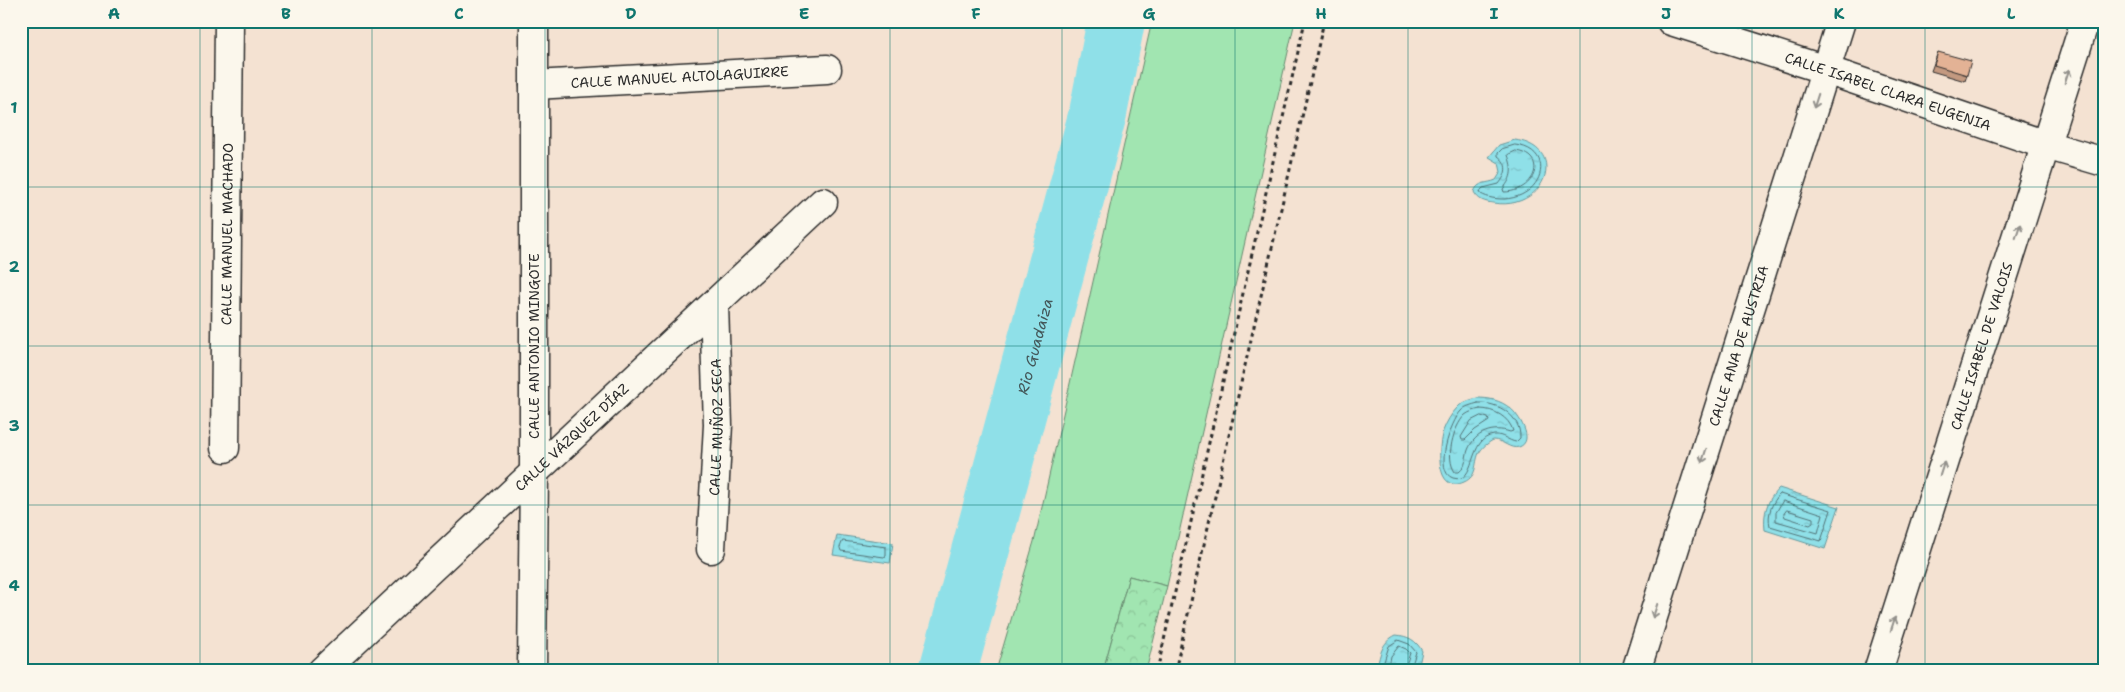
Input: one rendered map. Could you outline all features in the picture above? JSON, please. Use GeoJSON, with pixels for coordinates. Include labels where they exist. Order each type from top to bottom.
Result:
{"type":"FeatureCollection","features":[{"type":"Feature","properties":{"kind":"street","name":"CALLE MANUEL MACHADO"},"geometry":{"type":"LineString","coordinates":[[225,448],[229,21]]}},
{"type":"Feature","properties":{"kind":"street","name":"CALLE ANTONIO MINGOTE"},"geometry":{"type":"LineString","coordinates":[[532,671],[534,21]]}},
{"type":"Feature","properties":{"kind":"street","name":"CALLE ISABEL CLARA EUGENIA"},"geometry":{"type":"LineString","coordinates":[[1671,21],[1826,70],[2046,145],[2104,162]]}},
{"type":"Feature","properties":{"kind":"street","name":"CALLE ANA DE AUSTRIA"},"geometry":{"type":"LineString","coordinates":[[1636,671],[1841,21]]}},
{"type":"Feature","properties":{"kind":"street","name":"CALLE ISABEL DE VALOIS"},"geometry":{"type":"LineString","coordinates":[[1878,671],[2085,21]]}},
{"type":"Feature","properties":{"kind":"street","name":"CALLE MANUEL ALTOLAGUIRRE"},"geometry":{"type":"LineString","coordinates":[[534,85],[827,69]]}},
{"type":"Feature","properties":{"kind":"street","name":"CALLE VÁZQUEZ DÍAZ"},"geometry":{"type":"LineString","coordinates":[[322,671],[534,470],[823,202]]}},
{"type":"Feature","properties":{"kind":"street","name":"CALLE MUÑOZ SECA"},"geometry":{"type":"LineString","coordinates":[[711,549],[718,425],[714,305]]}},
{"type":"Feature","properties":{"kind":"path"},"geometry":{"type":"LineString","coordinates":[[1157,671],[1306,21]]}},
{"type":"Feature","properties":{"kind":"path"},"geometry":{"type":"LineString","coordinates":[[1175,671],[1324,21]]}},
{"type":"Feature","properties":{"kind":"green space"},"geometry":{"type":"Polygon","coordinates":[[[1152,21],[1295,21],[1167,586],[1129,576],[1103,671],[996,671],[1035,538],[1152,21]]]}},
{"type":"Feature","properties":{"kind":"green space"},"geometry":{"type":"Polygon","coordinates":[[[1129,576],[1167,586],[1146,671],[1103,671],[1129,576]]]}},
{"type":"Feature","properties":{"kind":"water"},"geometry":{"type":"Polygon","coordinates":[[[1515,140],[1532,145],[1542,154],[1546,166],[1544,178],[1537,189],[1526,198],[1511,203],[1493,203],[1482,200],[1474,192],[1476,188],[1480,184],[1496,180],[1501,172],[1499,163],[1489,157],[1499,145],[1515,140]]]}},
{"type":"Feature","properties":{"kind":"water"},"geometry":{"type":"Polygon","coordinates":[[[1477,398],[1494,400],[1510,408],[1521,421],[1526,439],[1524,444],[1516,448],[1497,440],[1491,441],[1479,453],[1472,476],[1464,482],[1455,484],[1448,482],[1443,476],[1440,457],[1443,431],[1459,406],[1477,398]]]}},
{"type":"Feature","properties":{"kind":"water"},"geometry":{"type":"Polygon","coordinates":[[[1779,488],[1839,507],[1825,549],[1765,530],[1767,507],[1771,497],[1779,488]]]}},
{"type":"Feature","properties":{"kind":"water"},"geometry":{"type":"Polygon","coordinates":[[[837,535],[893,543],[890,563],[833,555],[837,535]]]}},
{"type":"Feature","properties":{"kind":"water"},"geometry":{"type":"Polygon","coordinates":[[[1396,635],[1411,639],[1420,647],[1422,651],[1419,665],[1414,671],[1376,671],[1384,646],[1387,641],[1396,635]]]}},
{"type":"Feature","properties":{"kind":"building"},"geometry":{"type":"Polygon","coordinates":[[[1938,52],[1971,61],[1967,75],[1934,65],[1938,52]]]}},
{"type":"Feature","properties":{"kind":"waterway","name":"Rio Guadaiza"},"geometry":{"type":"LineString","coordinates":[[948,671],[1098,113],[1116,21]]}}]}
